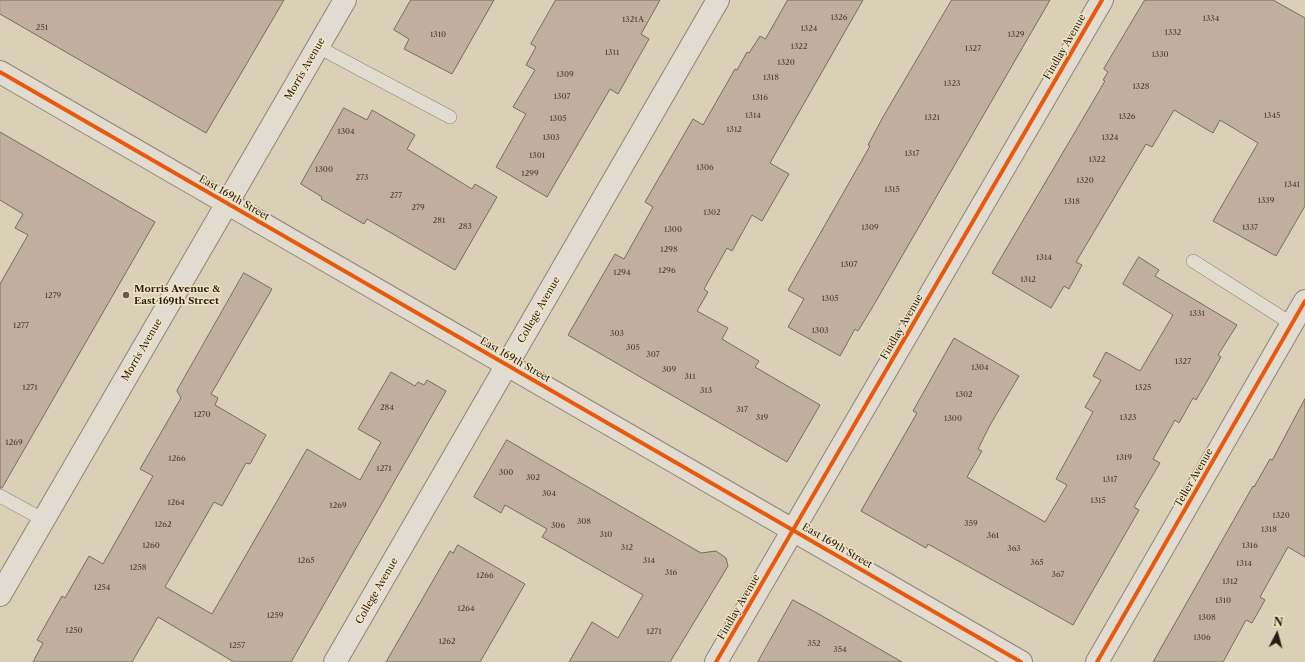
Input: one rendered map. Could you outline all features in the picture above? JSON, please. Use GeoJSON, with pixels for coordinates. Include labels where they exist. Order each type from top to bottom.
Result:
{"type":"FeatureCollection","features":[{"type":"Feature","properties":{"kind":"street","name":"Morris Avenue"},"geometry":{"type":"LineString","coordinates":[[0,595],[345,0]]}},
{"type":"Feature","properties":{"kind":"street","name":"College Avenue"},"geometry":{"type":"LineString","coordinates":[[335,662],[718,0]]}},
{"type":"Feature","properties":{"kind":"street","name":"Findlay Avenue"},"geometry":{"type":"LineString","coordinates":[[716,662],[1102,0]]}},
{"type":"Feature","properties":{"kind":"street","name":"East 169th Street"},"geometry":{"type":"LineString","coordinates":[[0,72],[1021,662]]}},
{"type":"Feature","properties":{"kind":"street","name":"Teller Avenue"},"geometry":{"type":"LineString","coordinates":[[1097,662],[1305,301]]}},
{"type":"Feature","properties":{"kind":"lane"},"geometry":{"type":"LineString","coordinates":[[318,47],[450,117]]}},
{"type":"Feature","properties":{"kind":"lane"},"geometry":{"type":"LineString","coordinates":[[1192,261],[1292,324]]}},
{"type":"Feature","properties":{"kind":"lane"},"geometry":{"type":"LineString","coordinates":[[0,496],[44,520]]}},
{"type":"Feature","properties":{"kind":"building"},"geometry":{"type":"Polygon","coordinates":[[[0,0],[284,0],[206,133],[0,14],[0,0]]]}},
{"type":"Feature","properties":{"kind":"building"},"geometry":{"type":"Polygon","coordinates":[[[411,0],[494,0],[452,74],[404,49],[409,39],[394,30],[411,0]]]}},
{"type":"Feature","properties":{"kind":"building"},"geometry":{"type":"Polygon","coordinates":[[[556,0],[660,0],[641,34],[649,39],[618,94],[610,89],[547,197],[496,167],[526,114],[513,107],[535,70],[526,65],[536,47],[531,44],[556,0]]]}},
{"type":"Feature","properties":{"kind":"building"},"geometry":{"type":"Polygon","coordinates":[[[788,0],[863,0],[770,163],[789,174],[762,221],[752,215],[732,251],[727,248],[704,289],[708,292],[697,311],[728,328],[722,339],[759,361],[755,367],[820,405],[787,462],[568,335],[615,254],[624,259],[653,207],[645,202],[693,119],[703,125],[735,69],[737,70],[747,52],[749,53],[760,36],[765,39],[788,0]]]}},
{"type":"Feature","properties":{"kind":"building"},"geometry":{"type":"Polygon","coordinates":[[[952,0],[1050,0],[872,308],[858,331],[855,329],[840,356],[788,327],[804,299],[788,290],[870,146],[868,145],[883,117],[952,0]]]}},
{"type":"Feature","properties":{"kind":"building"},"geometry":{"type":"Polygon","coordinates":[[[1145,0],[1273,0],[1305,18],[1305,206],[1276,256],[1213,221],[1258,143],[1220,120],[1213,133],[1174,110],[1152,147],[1146,144],[1076,262],[1082,265],[1069,289],[1064,286],[1051,308],[992,273],[1105,81],[1103,80],[1108,72],[1104,69],[1145,0]]]}},
{"type":"Feature","properties":{"kind":"building"},"geometry":{"type":"Polygon","coordinates":[[[344,108],[367,120],[372,110],[415,135],[407,149],[472,189],[475,184],[497,197],[455,270],[367,219],[364,224],[321,199],[322,197],[301,184],[344,108]]]}},
{"type":"Feature","properties":{"kind":"building"},"geometry":{"type":"Polygon","coordinates":[[[0,132],[155,222],[2,488],[0,488],[0,284],[28,235],[15,228],[23,214],[0,200],[0,132]]]}},
{"type":"Feature","properties":{"kind":"building"},"geometry":{"type":"Polygon","coordinates":[[[1139,257],[1159,270],[1155,276],[1237,325],[1218,355],[1221,357],[1196,400],[1193,398],[1179,423],[1175,420],[1153,459],[1160,463],[1134,507],[1139,510],[1073,625],[928,544],[926,548],[861,511],[917,413],[913,411],[954,338],[1019,376],[990,425],[978,449],[982,451],[967,477],[1045,522],[1067,485],[1056,479],[1093,412],[1085,407],[1101,380],[1093,376],[1106,352],[1140,371],[1173,315],[1123,284],[1139,257]]]}},
{"type":"Feature","properties":{"kind":"building"},"geometry":{"type":"Polygon","coordinates":[[[244,273],[272,289],[211,394],[218,398],[215,405],[266,435],[250,464],[246,463],[222,506],[214,502],[165,587],[212,614],[307,449],[360,480],[381,442],[358,429],[391,372],[415,386],[418,382],[424,385],[427,380],[446,391],[291,662],[234,662],[158,617],[132,662],[33,662],[43,643],[37,640],[62,596],[65,598],[89,556],[103,564],[153,476],[140,469],[181,398],[177,391],[244,273]]]}},
{"type":"Feature","properties":{"kind":"building"},"geometry":{"type":"Polygon","coordinates":[[[1305,399],[1305,557],[1288,547],[1260,597],[1265,600],[1252,623],[1246,620],[1223,662],[1153,662],[1253,486],[1254,487],[1270,459],[1272,460],[1305,399]]]}},
{"type":"Feature","properties":{"kind":"building"},"geometry":{"type":"Polygon","coordinates":[[[507,440],[701,553],[716,551],[726,558],[728,566],[670,662],[569,662],[592,622],[618,638],[643,595],[542,537],[547,529],[505,505],[501,513],[474,497],[507,440]]]}},
{"type":"Feature","properties":{"kind":"building"},"geometry":{"type":"Polygon","coordinates":[[[458,545],[525,584],[480,662],[386,662],[450,551],[453,553],[458,545]]]}},
{"type":"Feature","properties":{"kind":"building"},"geometry":{"type":"Polygon","coordinates":[[[793,600],[817,613],[902,662],[758,662],[793,600]]]}},
{"type":"Feature","properties":{"kind":"cycle path"},"geometry":{"type":"LineString","coordinates":[[716,662],[1102,0]]}},
{"type":"Feature","properties":{"kind":"cycle path"},"geometry":{"type":"LineString","coordinates":[[0,72],[1021,662]]}},
{"type":"Feature","properties":{"kind":"cycle path"},"geometry":{"type":"LineString","coordinates":[[1097,662],[1305,301]]}},
{"type":"Feature","properties":{"kind":"place","name":"Morris Avenue & East 169th Street"},"geometry":{"type":"Point","coordinates":[126,295]}}]}
